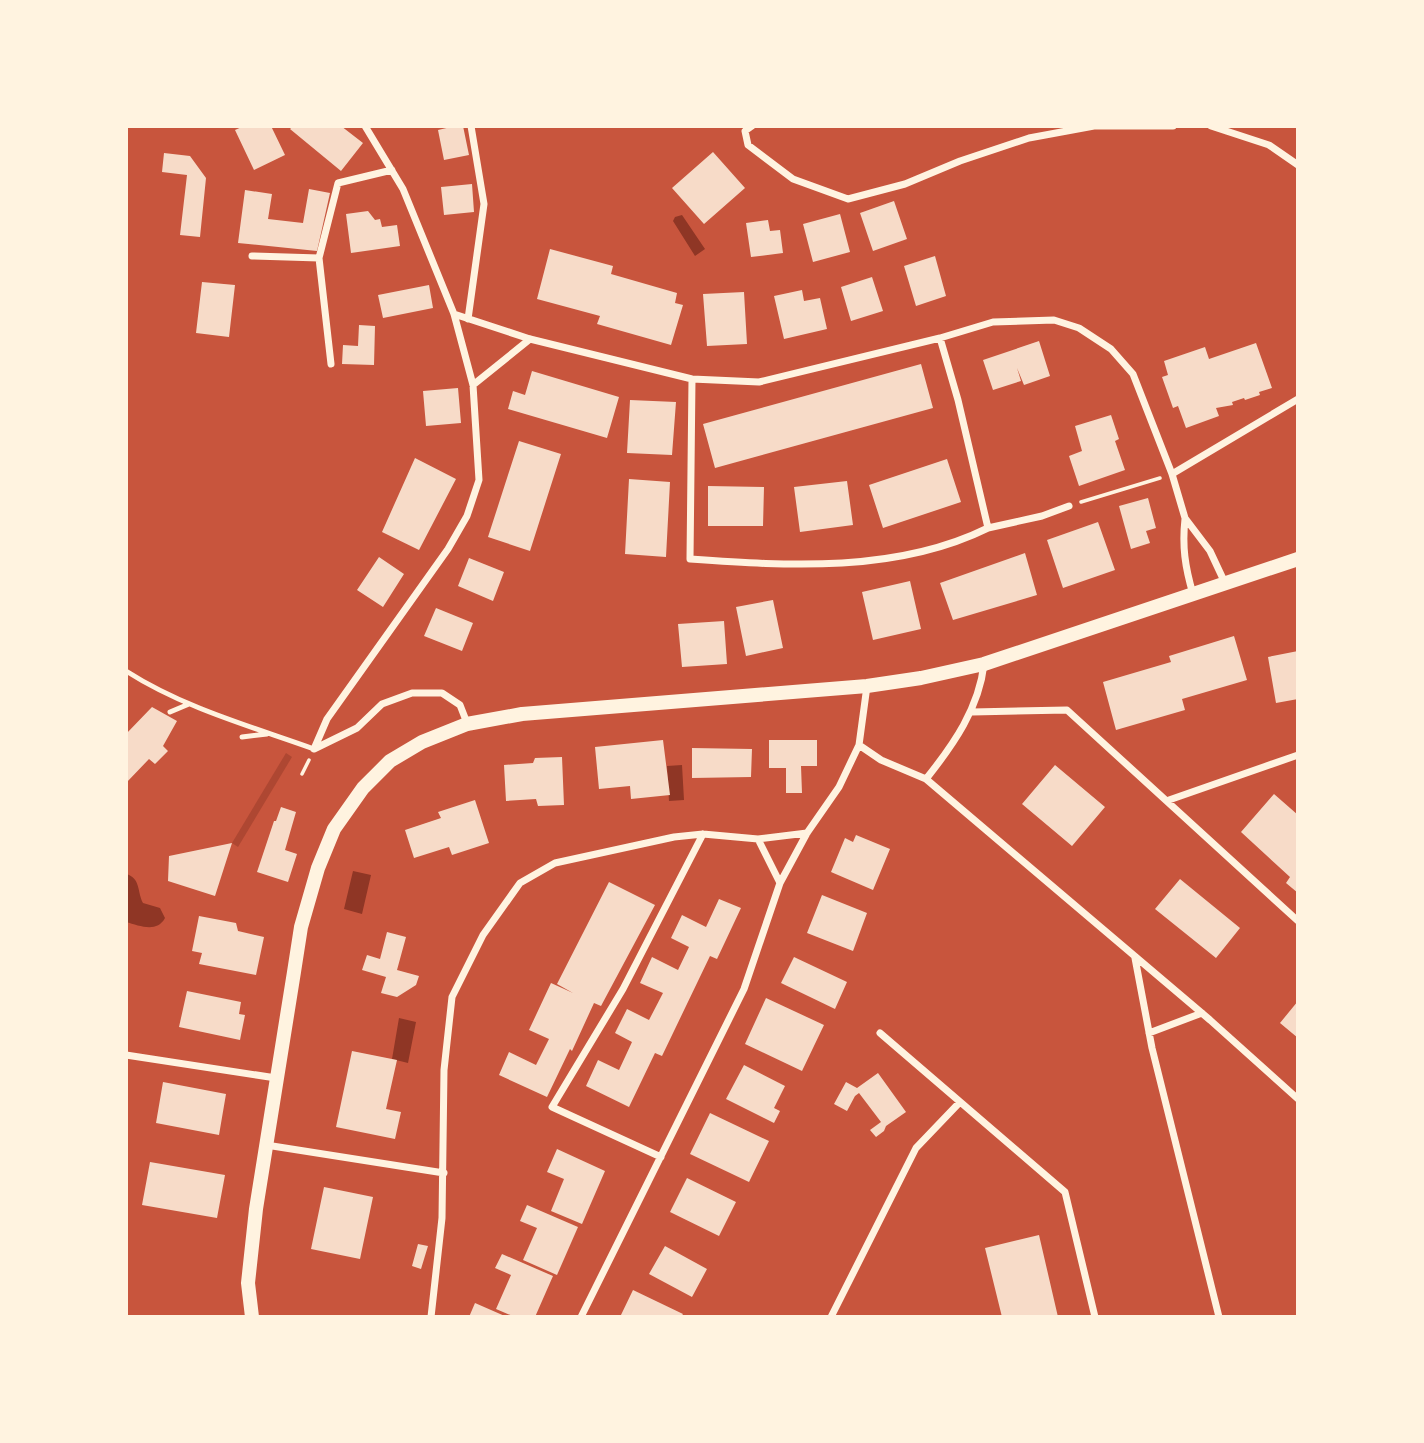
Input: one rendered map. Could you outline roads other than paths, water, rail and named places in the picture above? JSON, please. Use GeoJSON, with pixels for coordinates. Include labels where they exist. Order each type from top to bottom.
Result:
{"type":"FeatureCollection","features":[{"type":"Feature","properties":{"kind":"main road"},"geometry":{"type":"LineString","coordinates":[[252,1317],[248,1283],[266,1145],[301,926],[318,867],[334,829],[363,788],[390,761],[422,742],[467,724],[522,714],[867,686],[921,678],[984,664],[1298,559]]}},
{"type":"Feature","properties":{"kind":"street"},"geometry":{"type":"LineString","coordinates":[[314,749],[327,719],[448,549],[467,516],[479,480],[473,385],[454,314],[403,188],[365,126]]}},
{"type":"Feature","properties":{"kind":"street"},"geometry":{"type":"LineString","coordinates":[[468,319],[484,204],[471,126]]}},
{"type":"Feature","properties":{"kind":"street"},"geometry":{"type":"LineString","coordinates":[[749,129],[748,145],[793,179],[848,199],[905,184],[960,161],[1030,138],[1095,126],[1173,126]]}},
{"type":"Feature","properties":{"kind":"street"},"geometry":{"type":"LineString","coordinates":[[1211,126],[1269,145],[1298,165]]}},
{"type":"Feature","properties":{"kind":"street"},"geometry":{"type":"LineString","coordinates":[[331,364],[319,258],[338,183],[392,170]]}},
{"type":"Feature","properties":{"kind":"street"},"geometry":{"type":"LineString","coordinates":[[252,256],[319,258]]}},
{"type":"Feature","properties":{"kind":"street"},"geometry":{"type":"LineString","coordinates":[[454,314],[530,339],[692,379],[759,382],[940,338],[993,322],[1054,320],[1079,328],[1111,349],[1133,374],[1172,474],[1185,518],[1210,551],[1225,583]]}},
{"type":"Feature","properties":{"kind":"street"},"geometry":{"type":"LineString","coordinates":[[940,338],[958,400],[988,528]]}},
{"type":"Feature","properties":{"kind":"street"},"geometry":{"type":"LineString","coordinates":[[473,385],[530,339]]}},
{"type":"Feature","properties":{"kind":"street"},"geometry":{"type":"LineString","coordinates":[[692,379],[690,559],[782,565],[872,561],[961,541],[988,528],[1030,519],[1069,506]]}},
{"type":"Feature","properties":{"kind":"street"},"geometry":{"type":"LineString","coordinates":[[1172,474],[1298,399]]}},
{"type":"Feature","properties":{"kind":"street"},"geometry":{"type":"LineString","coordinates":[[1185,518],[1182,544],[1193,594]]}},
{"type":"Feature","properties":{"kind":"street"},"geometry":{"type":"LineString","coordinates":[[926,779],[972,712],[982,685],[984,664]]}},
{"type":"Feature","properties":{"kind":"street"},"geometry":{"type":"LineString","coordinates":[[581,1317],[744,989],[780,883],[807,833],[839,787],[859,745],[867,686]]}},
{"type":"Feature","properties":{"kind":"street"},"geometry":{"type":"LineString","coordinates":[[314,749],[357,728],[382,704],[412,693],[442,693],[460,705],[467,724]]}},
{"type":"Feature","properties":{"kind":"street"},"geometry":{"type":"LineString","coordinates":[[972,712],[1067,710],[1298,921]]}},
{"type":"Feature","properties":{"kind":"street"},"geometry":{"type":"LineString","coordinates":[[859,745],[881,760],[926,779],[1202,1013],[1298,1099]]}},
{"type":"Feature","properties":{"kind":"street"},"geometry":{"type":"LineString","coordinates":[[1168,800],[1298,755]]}},
{"type":"Feature","properties":{"kind":"street"},"geometry":{"type":"LineString","coordinates":[[431,1317],[442,1218],[444,1070],[452,997],[483,935],[520,883],[555,863],[674,836],[704,834],[758,839],[807,833]]}},
{"type":"Feature","properties":{"kind":"street"},"geometry":{"type":"LineString","coordinates":[[661,1157],[552,1107],[623,989],[704,834]]}},
{"type":"Feature","properties":{"kind":"street"},"geometry":{"type":"LineString","coordinates":[[758,839],[780,883]]}},
{"type":"Feature","properties":{"kind":"street"},"geometry":{"type":"LineString","coordinates":[[1135,957],[1149,1033],[1219,1317]]}},
{"type":"Feature","properties":{"kind":"street"},"geometry":{"type":"LineString","coordinates":[[1149,1033],[1202,1013]]}},
{"type":"Feature","properties":{"kind":"street"},"geometry":{"type":"LineString","coordinates":[[880,1033],[1065,1192],[1095,1317]]}},
{"type":"Feature","properties":{"kind":"street"},"geometry":{"type":"LineString","coordinates":[[126,1055],[276,1078]]}},
{"type":"Feature","properties":{"kind":"street"},"geometry":{"type":"LineString","coordinates":[[831,1317],[916,1148],[960,1102]]}},
{"type":"Feature","properties":{"kind":"street"},"geometry":{"type":"LineString","coordinates":[[266,1145],[444,1173]]}},
{"type":"Feature","properties":{"kind":"lane"},"geometry":{"type":"LineString","coordinates":[[126,671],[151,687],[189,704],[314,749]]}},
{"type":"Feature","properties":{"kind":"lane"},"geometry":{"type":"LineString","coordinates":[[170,712],[189,704]]}},
{"type":"Feature","properties":{"kind":"lane"},"geometry":{"type":"LineString","coordinates":[[243,737],[270,733]]}}]}
